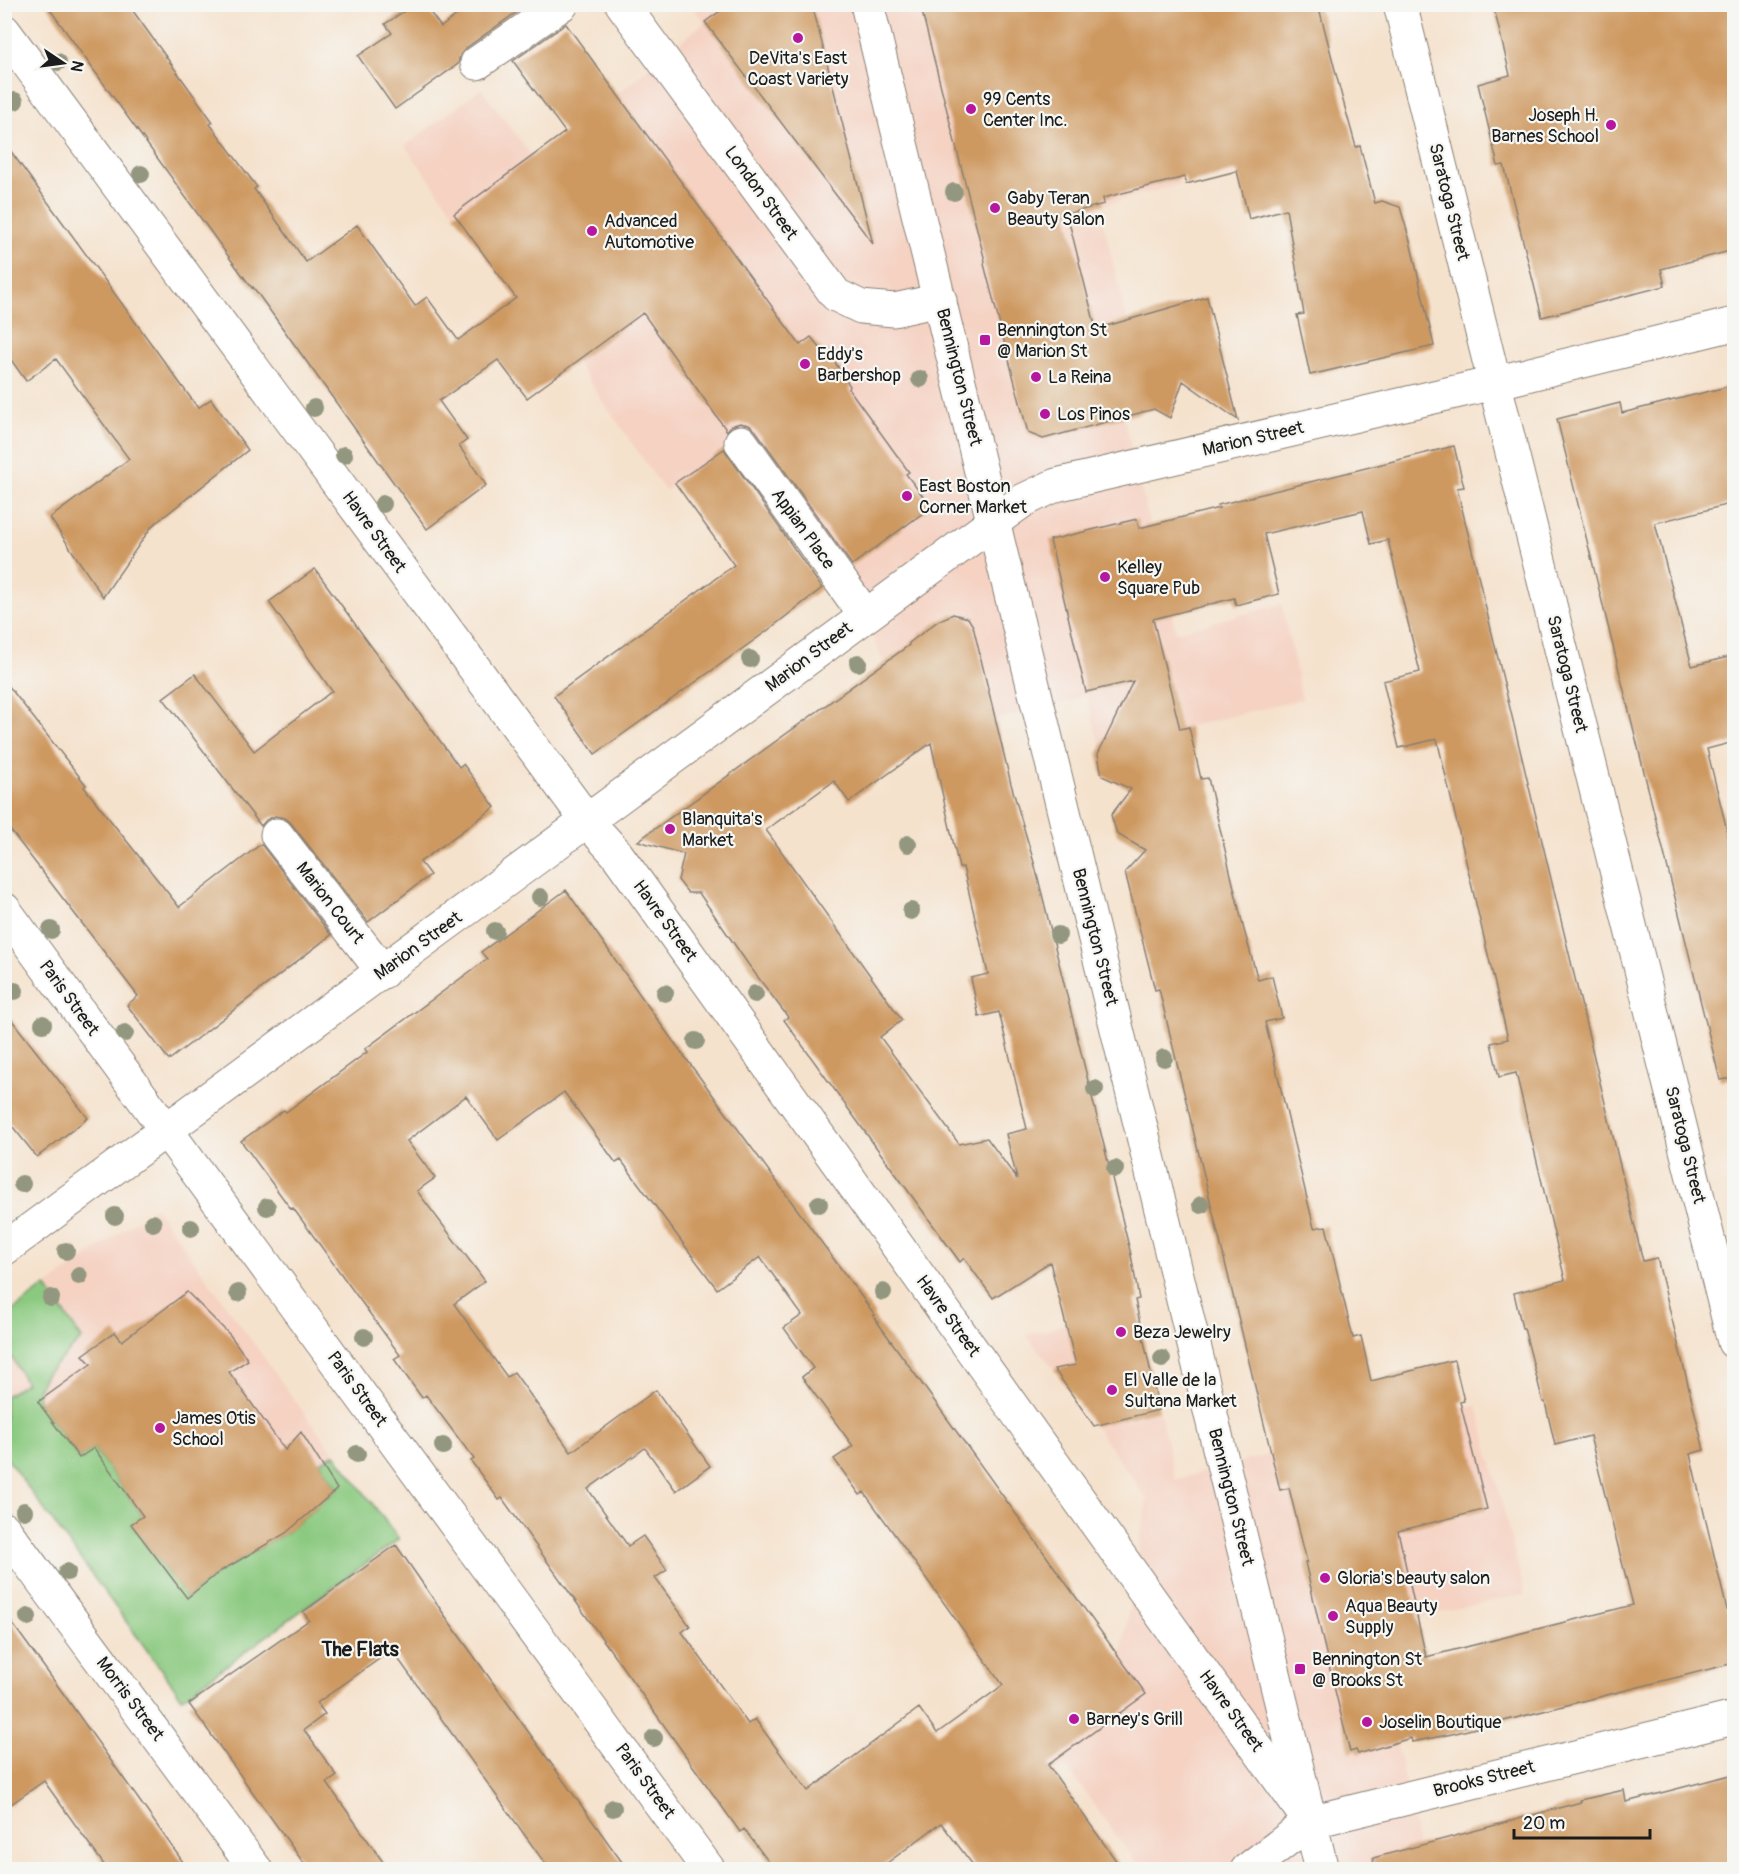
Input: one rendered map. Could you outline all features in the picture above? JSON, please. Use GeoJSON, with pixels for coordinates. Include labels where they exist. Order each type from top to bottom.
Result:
{"type":"FeatureCollection","features":[{"type":"Feature","properties":{"kind":"street"},"geometry":{"type":"LineString","coordinates":[[477,63],[562,4]]}},
{"type":"Feature","properties":{"kind":"street","name":"London Street"},"geometry":{"type":"LineString","coordinates":[[622,4],[836,295],[861,307],[894,310],[940,300]]}},
{"type":"Feature","properties":{"kind":"street","name":"Bennington Street"},"geometry":{"type":"LineString","coordinates":[[867,4],[1322,1869]]}},
{"type":"Feature","properties":{"kind":"street","name":"Saratoga Street"},"geometry":{"type":"LineString","coordinates":[[1400,4],[1734,1342]]}},
{"type":"Feature","properties":{"kind":"street","name":"Havre Street"},"geometry":{"type":"LineString","coordinates":[[4,31],[588,822],[616,852],[1310,1822]]}},
{"type":"Feature","properties":{"kind":"street","name":"Marion Street"},"geometry":{"type":"LineString","coordinates":[[4,1249],[1024,500],[1056,485],[1494,384],[1734,324]]}},
{"type":"Feature","properties":{"kind":"street","name":"Appian Place"},"geometry":{"type":"LineString","coordinates":[[741,442],[866,615]]}},
{"type":"Feature","properties":{"kind":"street","name":"Marion Court"},"geometry":{"type":"LineString","coordinates":[[277,835],[383,972]]}},
{"type":"Feature","properties":{"kind":"street","name":"Paris Street"},"geometry":{"type":"LineString","coordinates":[[4,909],[709,1869]]}},
{"type":"Feature","properties":{"kind":"street","name":"Morris Street"},"geometry":{"type":"LineString","coordinates":[[4,1529],[256,1869]]}},
{"type":"Feature","properties":{"kind":"street","name":"Brooks Street"},"geometry":{"type":"LineString","coordinates":[[1247,1869],[1310,1822],[1734,1718]]}},
{"type":"Feature","properties":{"kind":"shaded area"},"geometry":{"type":"Polygon","coordinates":[[[691,5],[1143,5],[1144,37],[1180,184],[1099,206],[1149,410],[1124,418],[1176,632],[1282,604],[1302,699],[1101,748],[1085,692],[1075,700],[992,721],[923,718],[884,663],[845,570],[729,445],[665,491],[576,362],[527,398],[474,328],[515,297],[405,146],[481,89],[532,156],[617,94],[705,22],[691,5]]]}},
{"type":"Feature","properties":{"kind":"shaded area","name":"James Otis School"},"geometry":{"type":"Polygon","coordinates":[[[155,1207],[296,1402],[399,1539],[182,1698],[5,1456],[4,1317],[155,1207]]]}},
{"type":"Feature","properties":{"kind":"shaded area"},"geometry":{"type":"Polygon","coordinates":[[[1136,1305],[1175,1480],[1271,1454],[1477,1405],[1525,1594],[1403,1620],[1396,1741],[1418,1845],[1523,1817],[1536,1869],[1140,1869],[1066,1766],[993,1816],[966,1774],[1121,1659],[1147,1499],[1054,1369],[1026,1335],[1136,1305]]]}},
{"type":"Feature","properties":{"kind":"green space"},"geometry":{"type":"Polygon","coordinates":[[[46,1286],[82,1339],[47,1373],[38,1389],[38,1402],[79,1458],[94,1448],[143,1516],[132,1525],[187,1598],[219,1572],[286,1533],[337,1489],[320,1462],[335,1454],[399,1539],[182,1698],[5,1456],[5,1396],[26,1383],[5,1345],[4,1317],[46,1286]]]}},
{"type":"Feature","properties":{"kind":"building"},"geometry":{"type":"Polygon","coordinates":[[[46,4],[128,4],[213,122],[210,124],[257,187],[254,189],[306,262],[357,225],[415,306],[427,297],[458,340],[516,298],[454,214],[565,132],[513,61],[566,24],[800,345],[811,337],[822,350],[828,351],[850,386],[849,389],[909,472],[906,474],[931,507],[852,565],[756,431],[749,425],[740,423],[731,426],[727,431],[643,313],[527,398],[498,360],[439,401],[467,440],[459,446],[486,485],[427,529],[46,4]]]}},
{"type":"Feature","properties":{"kind":"building"},"geometry":{"type":"Polygon","coordinates":[[[415,4],[424,4],[441,27],[471,4],[528,4],[466,48],[460,55],[458,64],[395,109],[358,56],[392,33],[385,24],[415,4]]]}},
{"type":"Feature","properties":{"kind":"building"},"geometry":{"type":"Polygon","coordinates":[[[730,4],[812,4],[873,244],[705,22],[730,4]]]}},
{"type":"Feature","properties":{"kind":"building"},"geometry":{"type":"Polygon","coordinates":[[[920,4],[1318,4],[1356,147],[1360,146],[1375,203],[1382,201],[1400,207],[1434,346],[1310,375],[1297,315],[1304,314],[1286,209],[1249,219],[1237,171],[1186,184],[1185,177],[1103,198],[1104,204],[1067,214],[1096,329],[1207,297],[1238,420],[1183,381],[1170,418],[1154,409],[1043,439],[1028,433],[920,4]]]}},
{"type":"Feature","properties":{"kind":"building","name":"Joseph H. Barnes School"},"geometry":{"type":"Polygon","coordinates":[[[1493,4],[1734,4],[1734,250],[1661,269],[1665,286],[1542,317],[1504,165],[1498,166],[1478,84],[1510,75],[1493,4]]]}},
{"type":"Feature","properties":{"kind":"building"},"geometry":{"type":"Polygon","coordinates":[[[4,142],[198,408],[211,399],[248,450],[152,526],[103,597],[50,518],[129,459],[56,359],[26,381],[4,350],[4,142]]]}},
{"type":"Feature","properties":{"kind":"building"},"geometry":{"type":"Polygon","coordinates":[[[1734,385],[1734,503],[1655,523],[1692,666],[1728,657],[1734,680],[1734,742],[1707,749],[1734,859],[1734,1078],[1720,1080],[1557,419],[1620,403],[1622,413],[1734,385]]]}},
{"type":"Feature","properties":{"kind":"building"},"geometry":{"type":"Polygon","coordinates":[[[1454,446],[1464,487],[1457,488],[1643,1261],[1657,1258],[1704,1450],[1690,1454],[1727,1610],[1734,1608],[1734,1663],[1452,1734],[1412,1742],[1411,1738],[1358,1754],[1356,1750],[1350,1752],[1289,1488],[1280,1490],[1159,989],[1155,990],[1125,872],[1145,850],[1117,834],[1111,815],[1131,789],[1102,776],[1098,754],[1133,681],[1086,692],[1050,540],[1137,519],[1139,528],[1219,508],[1218,505],[1454,446]],[[1363,511],[1264,534],[1279,594],[1236,605],[1234,598],[1153,619],[1180,729],[1189,727],[1201,779],[1208,778],[1258,980],[1272,976],[1282,1018],[1265,1022],[1314,1228],[1326,1226],[1353,1338],[1361,1336],[1371,1381],[1454,1360],[1464,1401],[1460,1402],[1487,1509],[1398,1531],[1426,1657],[1633,1605],[1590,1436],[1555,1445],[1545,1402],[1543,1402],[1524,1328],[1522,1328],[1514,1293],[1565,1280],[1516,1073],[1499,1077],[1491,1043],[1508,1039],[1437,739],[1399,748],[1383,681],[1420,672],[1388,540],[1371,544],[1363,511]]]}},
{"type":"Feature","properties":{"kind":"building"},"geometry":{"type":"Polygon","coordinates":[[[724,449],[822,588],[767,631],[595,754],[554,696],[734,565],[675,483],[724,449]]]}},
{"type":"Feature","properties":{"kind":"building"},"geometry":{"type":"Polygon","coordinates":[[[315,569],[459,767],[463,764],[495,807],[420,862],[430,875],[368,922],[291,823],[285,818],[275,816],[266,820],[261,826],[163,698],[195,674],[254,751],[332,691],[269,602],[315,569]]]}},
{"type":"Feature","properties":{"kind":"building"},"geometry":{"type":"Polygon","coordinates":[[[953,614],[968,618],[973,626],[1131,1255],[1139,1299],[1135,1300],[1159,1410],[1094,1426],[1054,1369],[1076,1365],[1050,1262],[993,1298],[964,1258],[960,1262],[876,1147],[784,1020],[788,1017],[699,893],[688,893],[678,880],[684,854],[638,841],[909,645],[938,621],[953,614]],[[931,743],[849,802],[834,781],[766,830],[902,1020],[880,1037],[959,1144],[987,1138],[1017,1179],[1006,1134],[1027,1129],[999,1012],[979,1017],[971,978],[988,974],[963,867],[959,868],[931,743]]]}},
{"type":"Feature","properties":{"kind":"building"},"geometry":{"type":"Polygon","coordinates":[[[4,680],[86,785],[84,787],[179,907],[261,844],[331,935],[169,1060],[127,1005],[138,996],[4,822],[4,680]]]}},
{"type":"Feature","properties":{"kind":"building"},"geometry":{"type":"Polygon","coordinates":[[[566,890],[662,1026],[875,1315],[873,1316],[1146,1694],[1048,1765],[1122,1869],[976,1869],[941,1823],[879,1869],[774,1869],[744,1829],[740,1832],[502,1498],[499,1500],[471,1461],[474,1459],[426,1395],[422,1398],[394,1359],[400,1355],[241,1141],[284,1110],[286,1112],[367,1052],[365,1049],[487,959],[481,952],[566,890]],[[564,1092],[498,1140],[466,1096],[407,1141],[435,1178],[417,1191],[485,1281],[454,1304],[507,1377],[514,1372],[571,1452],[656,1390],[710,1466],[676,1491],[645,1448],[588,1489],[628,1546],[643,1536],[667,1570],[655,1578],[690,1626],[682,1632],[748,1724],[755,1719],[808,1791],[919,1708],[937,1733],[1003,1685],[864,1492],[860,1495],[834,1459],[853,1446],[802,1377],[813,1368],[784,1328],[802,1315],[760,1257],[717,1289],[621,1160],[616,1163],[564,1092]]]}},
{"type":"Feature","properties":{"kind":"building"},"geometry":{"type":"Polygon","coordinates":[[[4,1010],[88,1118],[37,1157],[4,1116],[4,1010]]]}},
{"type":"Feature","properties":{"kind":"building"},"geometry":{"type":"Polygon","coordinates":[[[187,1292],[230,1335],[248,1360],[229,1372],[285,1450],[301,1432],[337,1489],[286,1533],[219,1572],[187,1598],[131,1524],[143,1516],[94,1448],[79,1458],[38,1402],[91,1364],[83,1355],[115,1332],[122,1341],[187,1292]]]}},
{"type":"Feature","properties":{"kind":"building"},"geometry":{"type":"Polygon","coordinates":[[[396,1545],[627,1869],[549,1869],[392,1650],[317,1703],[325,1714],[304,1730],[337,1776],[327,1783],[388,1869],[308,1869],[189,1704],[309,1620],[303,1612],[396,1545]]]}},
{"type":"Feature","properties":{"kind":"building"},"geometry":{"type":"Polygon","coordinates":[[[4,1612],[188,1869],[107,1869],[44,1781],[4,1809],[4,1612]]]}},
{"type":"Feature","properties":{"kind":"building"},"geometry":{"type":"Polygon","coordinates":[[[1734,1774],[1734,1869],[1374,1869],[1373,1858],[1581,1802],[1580,1800],[1624,1790],[1626,1802],[1734,1774]]]}},
{"type":"Feature","properties":{"kind":"place","name":"DeVita's East Coast Variety"},"geometry":{"type":"Point","coordinates":[798,38]}},
{"type":"Feature","properties":{"kind":"place","name":"99 Cents Center Inc."},"geometry":{"type":"Point","coordinates":[971,109]}},
{"type":"Feature","properties":{"kind":"place","name":"Joseph H. Barnes School"},"geometry":{"type":"Point","coordinates":[1611,125]}},
{"type":"Feature","properties":{"kind":"place","name":"Gaby Teran Beauty Salon"},"geometry":{"type":"Point","coordinates":[995,208]}},
{"type":"Feature","properties":{"kind":"place","name":"Advanced Automotive"},"geometry":{"type":"Point","coordinates":[592,231]}},
{"type":"Feature","properties":{"kind":"place","name":"Bennington St @ Marion St"},"geometry":{"type":"Point","coordinates":[985,340]}},
{"type":"Feature","properties":{"kind":"place","name":"Eddy's Barbershop"},"geometry":{"type":"Point","coordinates":[805,364]}},
{"type":"Feature","properties":{"kind":"place","name":"La Reina"},"geometry":{"type":"Point","coordinates":[1036,377]}},
{"type":"Feature","properties":{"kind":"place","name":"Los Pinos"},"geometry":{"type":"Point","coordinates":[1045,414]}},
{"type":"Feature","properties":{"kind":"place","name":"East Boston Corner Market"},"geometry":{"type":"Point","coordinates":[907,496]}},
{"type":"Feature","properties":{"kind":"place","name":"Kelley Square Pub"},"geometry":{"type":"Point","coordinates":[1105,577]}},
{"type":"Feature","properties":{"kind":"place","name":"Blanquita's Market"},"geometry":{"type":"Point","coordinates":[670,829]}},
{"type":"Feature","properties":{"kind":"place","name":"Beza Jewelry"},"geometry":{"type":"Point","coordinates":[1121,1332]}},
{"type":"Feature","properties":{"kind":"place","name":"El Valle de la Sultana Market"},"geometry":{"type":"Point","coordinates":[1112,1390]}},
{"type":"Feature","properties":{"kind":"place","name":"James Otis School"},"geometry":{"type":"Point","coordinates":[160,1428]}},
{"type":"Feature","properties":{"kind":"place","name":"Gloria's beauty salon"},"geometry":{"type":"Point","coordinates":[1325,1578]}},
{"type":"Feature","properties":{"kind":"place","name":"Aqua Beauty Supply"},"geometry":{"type":"Point","coordinates":[1333,1616]}},
{"type":"Feature","properties":{"kind":"place","name":"Bennington St @ Brooks St"},"geometry":{"type":"Point","coordinates":[1300,1669]}},
{"type":"Feature","properties":{"kind":"place","name":"Barney's Grill"},"geometry":{"type":"Point","coordinates":[1074,1719]}},
{"type":"Feature","properties":{"kind":"place","name":"Joselin Boutique"},"geometry":{"type":"Point","coordinates":[1367,1722]}},
{"type":"Feature","properties":{"kind":"district","name":"The Flats"},"geometry":{"type":"Point","coordinates":[360,1649]}}]}
